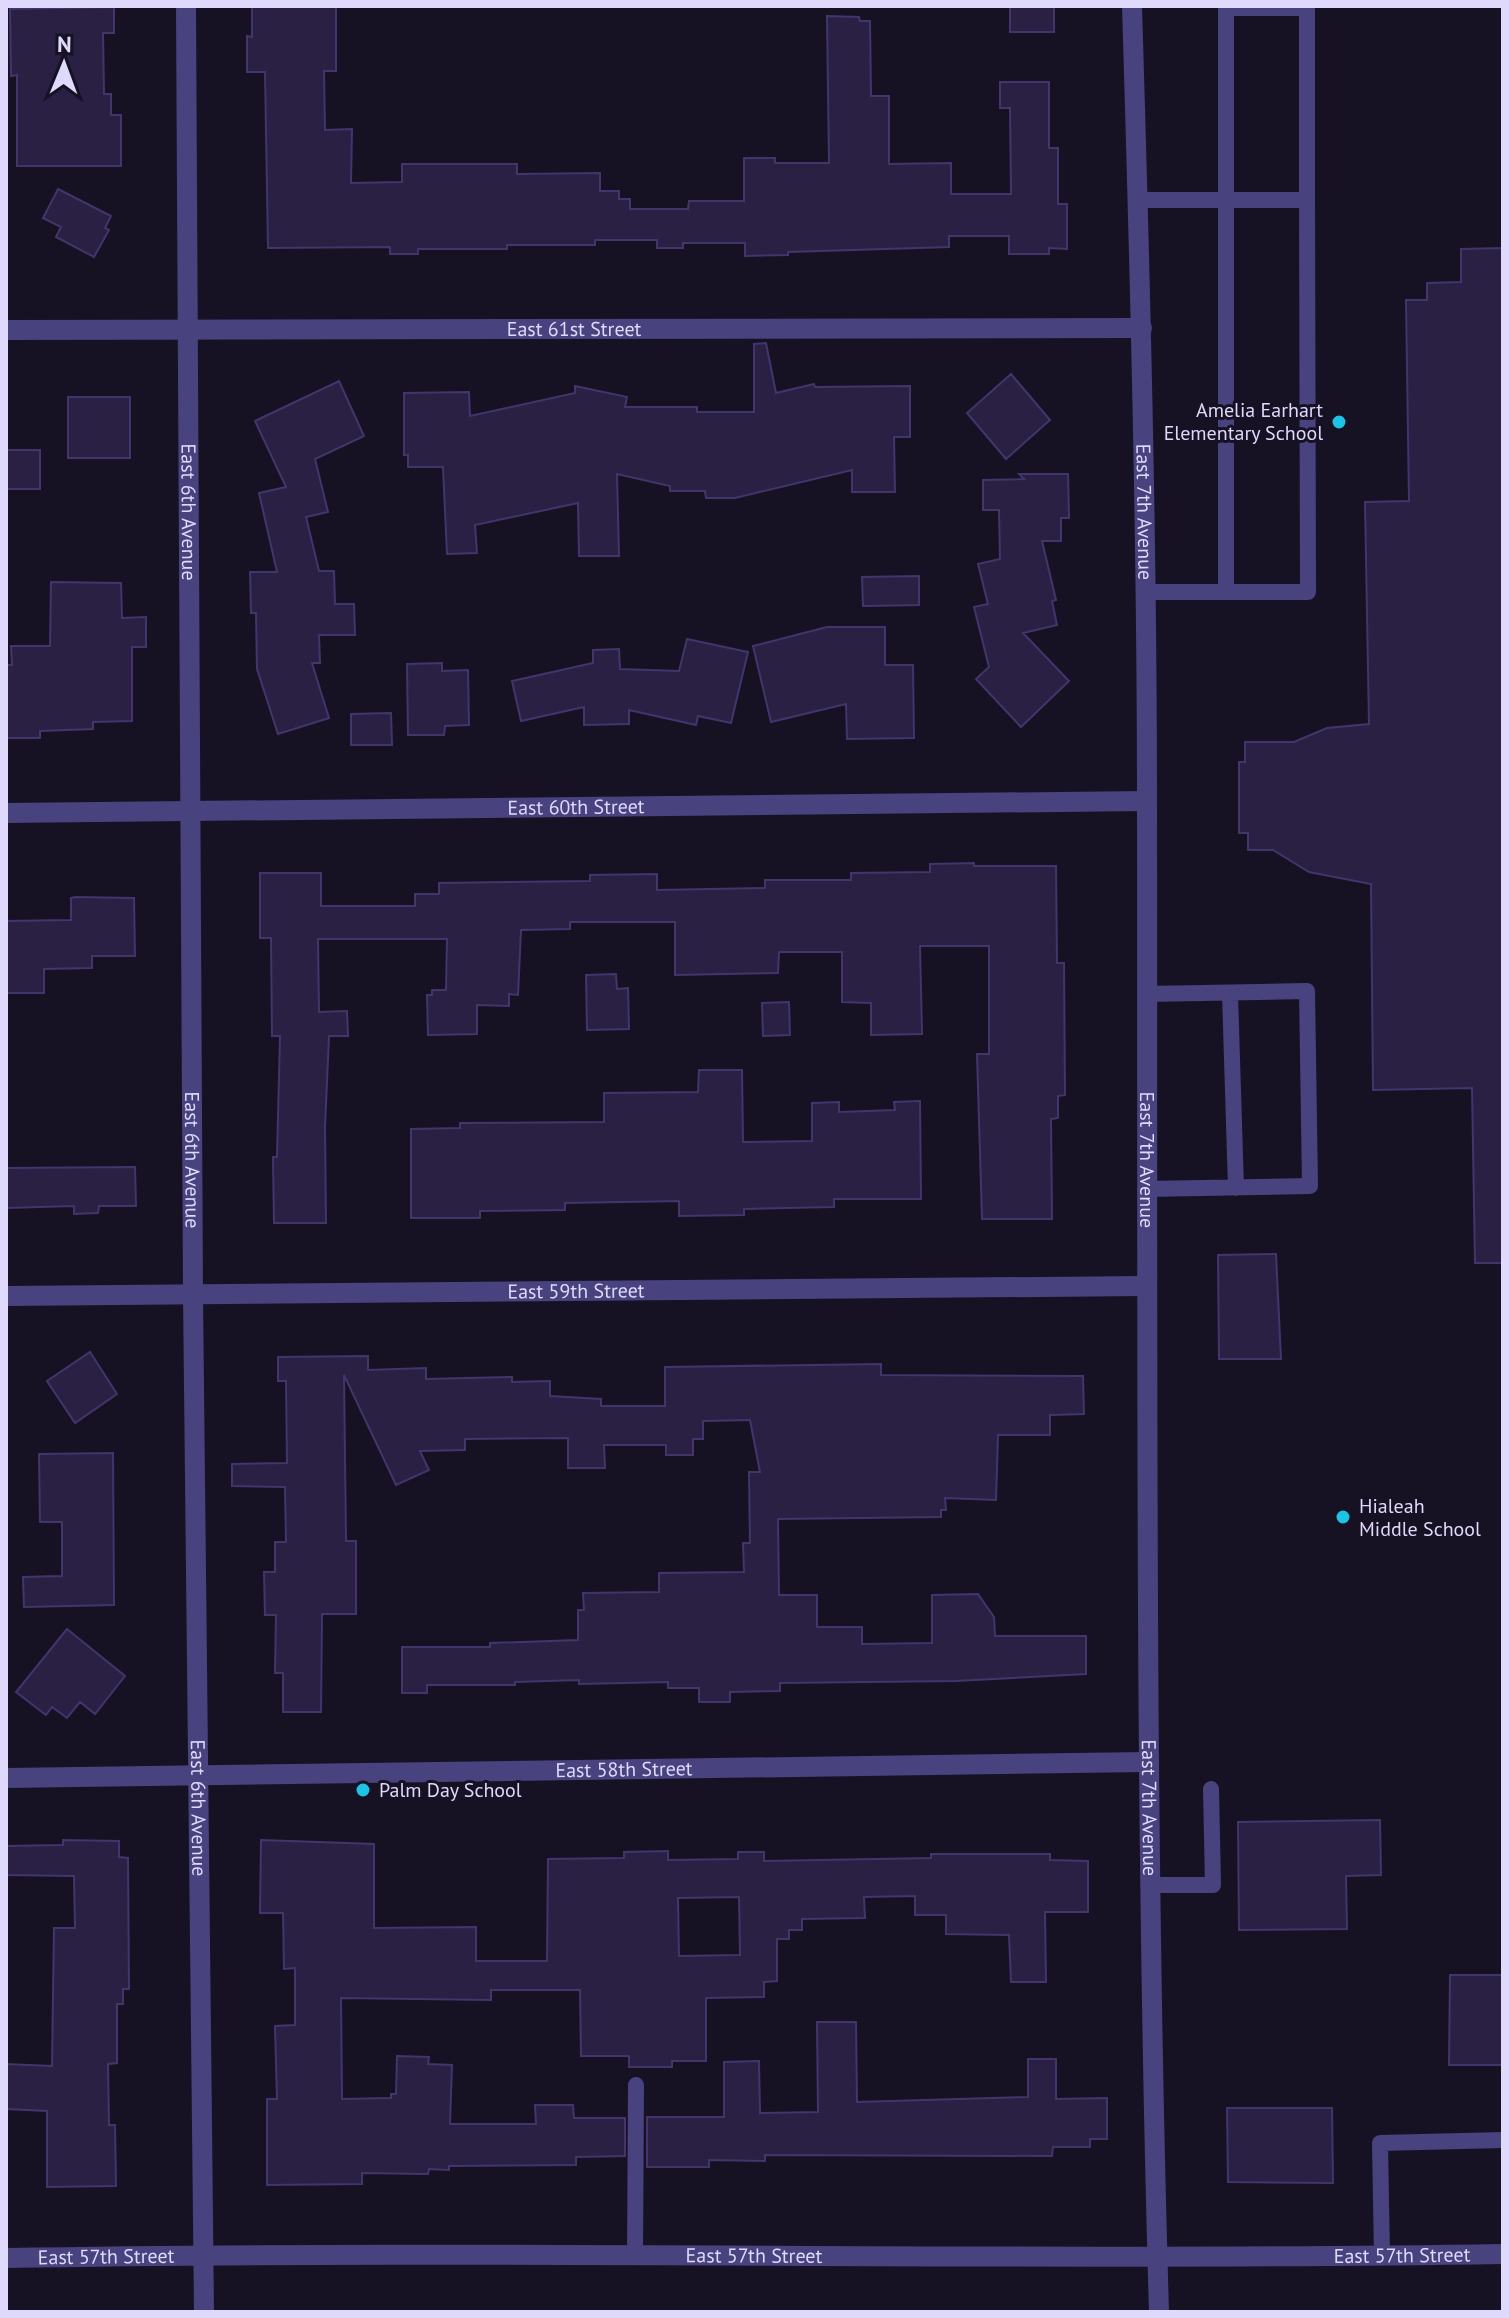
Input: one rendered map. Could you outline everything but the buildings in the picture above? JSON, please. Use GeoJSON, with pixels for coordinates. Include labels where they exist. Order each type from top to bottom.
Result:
{"type":"FeatureCollection","features":[{"type":"Feature","properties":{"kind":"street","name":"East 6th Avenue"},"geometry":{"type":"LineString","coordinates":[[186,6],[193,1294],[204,2312]]}},
{"type":"Feature","properties":{"kind":"street","name":"East 7th Avenue"},"geometry":{"type":"LineString","coordinates":[[1132,6],[1142,328],[1147,801],[1147,1762],[1159,2312]]}},
{"type":"Feature","properties":{"kind":"street","name":"East 61st Street"},"geometry":{"type":"LineString","coordinates":[[6,330],[1142,328]]}},
{"type":"Feature","properties":{"kind":"street","name":"East 60th Street"},"geometry":{"type":"LineString","coordinates":[[6,813],[1147,801]]}},
{"type":"Feature","properties":{"kind":"street","name":"East 59th Street"},"geometry":{"type":"LineString","coordinates":[[6,1296],[1145,1286]]}},
{"type":"Feature","properties":{"kind":"street","name":"East 58th Street"},"geometry":{"type":"LineString","coordinates":[[6,1778],[1147,1762]]}},
{"type":"Feature","properties":{"kind":"street","name":"East 57th Street"},"geometry":{"type":"LineString","coordinates":[[6,2258],[204,2255],[1157,2259],[1503,2254]]}},
{"type":"Feature","properties":{"kind":"lane"},"geometry":{"type":"LineString","coordinates":[[1145,592],[1226,592],[1308,592],[1307,8],[1226,8],[1226,592]]}},
{"type":"Feature","properties":{"kind":"lane"},"geometry":{"type":"LineString","coordinates":[[1138,200],[1307,200]]}},
{"type":"Feature","properties":{"kind":"lane"},"geometry":{"type":"LineString","coordinates":[[1145,1189],[1310,1186],[1307,991],[1146,994]]}},
{"type":"Feature","properties":{"kind":"lane"},"geometry":{"type":"LineString","coordinates":[[1230,994],[1236,1188]]}},
{"type":"Feature","properties":{"kind":"lane"},"geometry":{"type":"LineString","coordinates":[[1149,1885],[1213,1885],[1211,1789]]}},
{"type":"Feature","properties":{"kind":"lane"},"geometry":{"type":"LineString","coordinates":[[635,2257],[636,2085]]}},
{"type":"Feature","properties":{"kind":"lane"},"geometry":{"type":"LineString","coordinates":[[1382,2256],[1380,2143],[1503,2140]]}},
{"type":"Feature","properties":{"kind":"place","name":"Amelia Earhart Elementary School"},"geometry":{"type":"Point","coordinates":[1339,422]}},
{"type":"Feature","properties":{"kind":"place","name":"Hialeah Middle School"},"geometry":{"type":"Point","coordinates":[1343,1517]}},
{"type":"Feature","properties":{"kind":"place","name":"Palm Day School"},"geometry":{"type":"Point","coordinates":[363,1790]}}]}
